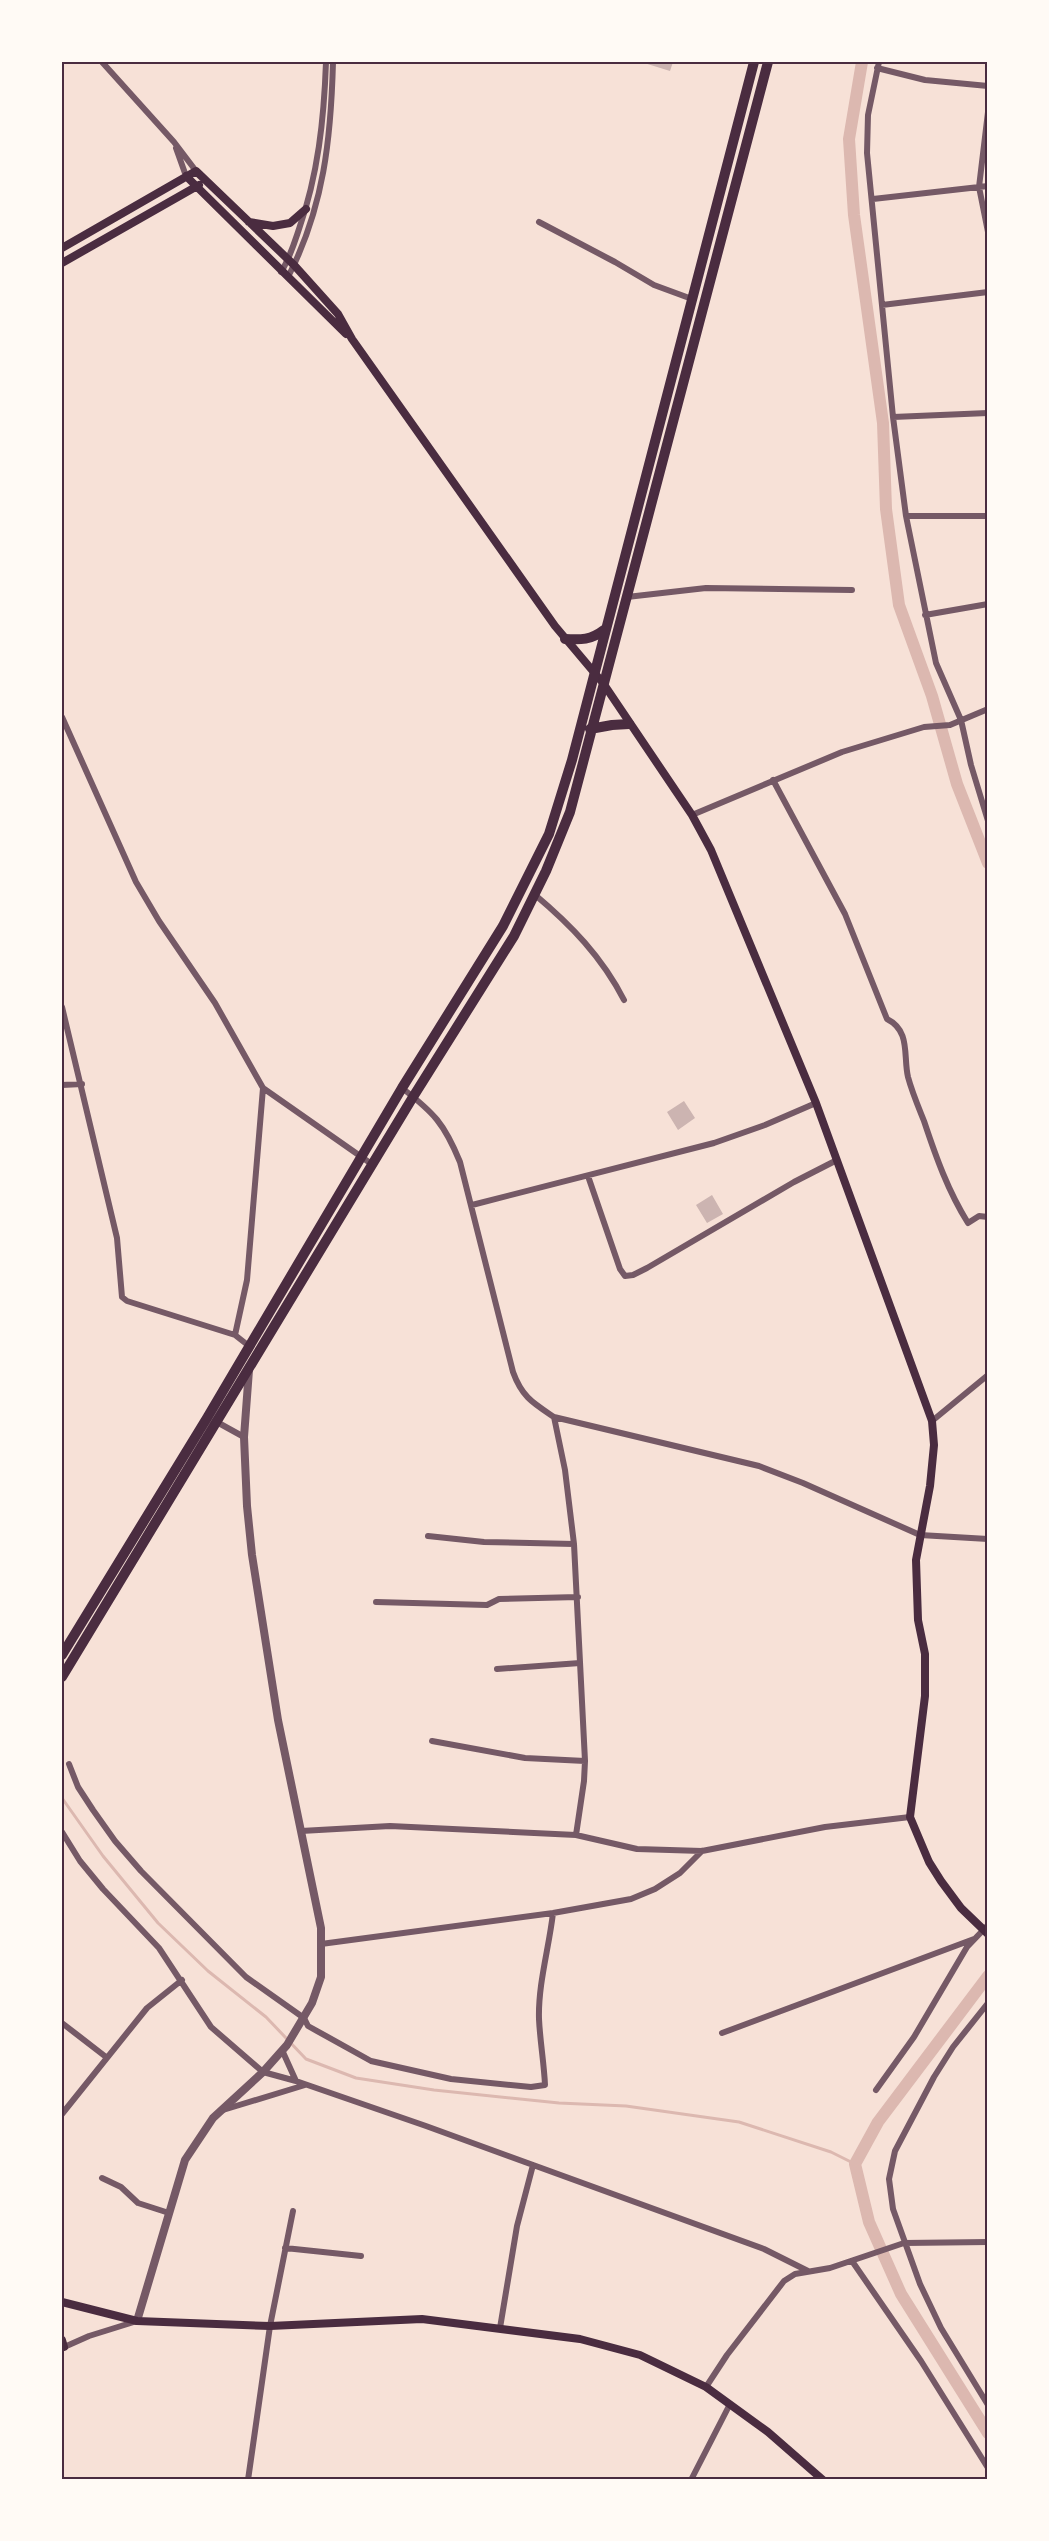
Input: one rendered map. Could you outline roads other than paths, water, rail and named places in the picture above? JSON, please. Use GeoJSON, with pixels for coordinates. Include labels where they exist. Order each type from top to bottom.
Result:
{"type":"FeatureCollection","features":[{"type":"Feature","properties":{"kind":"highway"},"geometry":{"type":"LineString","coordinates":[[62,1677],[212,1420],[249,1346],[402,1088],[502,926],[549,834],[566,780],[754,62]]}},
{"type":"Feature","properties":{"kind":"highway"},"geometry":{"type":"LineString","coordinates":[[62,1655],[212,1420],[249,1370],[413,1097],[514,936],[551,861],[570,812],[590,729],[768,62]]}},
{"type":"Feature","properties":{"kind":"highway"},"geometry":{"type":"LineString","coordinates":[[565,639],[584,640],[604,630]]}},
{"type":"Feature","properties":{"kind":"highway"},"geometry":{"type":"LineString","coordinates":[[590,729],[629,724]]}},
{"type":"Feature","properties":{"kind":"main road"},"geometry":{"type":"LineString","coordinates":[[62,248],[196,171],[291,263],[338,314],[352,339],[565,639],[594,670],[692,815],[726,883],[816,1103],[932,1421],[934,1445],[930,1485],[916,1560],[918,1620],[925,1654],[925,1696],[910,1817],[929,1862],[941,1881],[961,1908],[986,1929]]}},
{"type":"Feature","properties":{"kind":"main road"},"geometry":{"type":"LineString","coordinates":[[186,176],[352,339]]}},
{"type":"Feature","properties":{"kind":"main road"},"geometry":{"type":"LineString","coordinates":[[62,263],[206,181]]}},
{"type":"Feature","properties":{"kind":"main road"},"geometry":{"type":"LineString","coordinates":[[249,222],[273,226],[290,224],[306,209]]}},
{"type":"Feature","properties":{"kind":"main road"},"geometry":{"type":"LineString","coordinates":[[62,2302],[137,2321],[270,2326],[422,2319],[580,2339],[640,2355],[706,2387],[768,2433],[823,2480]]}},
{"type":"Feature","properties":{"kind":"street"},"geometry":{"type":"LineString","coordinates":[[102,62],[174,142],[196,171]]}},
{"type":"Feature","properties":{"kind":"street"},"geometry":{"type":"LineString","coordinates":[[291,263],[317,163],[324,114],[326,62]]}},
{"type":"Feature","properties":{"kind":"street"},"geometry":{"type":"LineString","coordinates":[[284,274],[311,224],[328,152],[333,62]]}},
{"type":"Feature","properties":{"kind":"street"},"geometry":{"type":"LineString","coordinates":[[987,86],[925,80],[878,65],[868,115],[867,153],[893,417],[906,516],[936,663],[961,720],[987,819]]}},
{"type":"Feature","properties":{"kind":"street"},"geometry":{"type":"LineString","coordinates":[[987,112],[980,187],[987,232]]}},
{"type":"Feature","properties":{"kind":"street"},"geometry":{"type":"LineString","coordinates":[[174,142],[186,176]]}},
{"type":"Feature","properties":{"kind":"street"},"geometry":{"type":"LineString","coordinates":[[873,199],[987,186]]}},
{"type":"Feature","properties":{"kind":"street"},"geometry":{"type":"LineString","coordinates":[[539,222],[654,285],[692,299]]}},
{"type":"Feature","properties":{"kind":"street"},"geometry":{"type":"LineString","coordinates":[[882,305],[987,292]]}},
{"type":"Feature","properties":{"kind":"street"},"geometry":{"type":"LineString","coordinates":[[893,417],[987,413]]}},
{"type":"Feature","properties":{"kind":"street"},"geometry":{"type":"LineString","coordinates":[[906,516],[987,516]]}},
{"type":"Feature","properties":{"kind":"street"},"geometry":{"type":"LineString","coordinates":[[627,597],[706,588],[852,590]]}},
{"type":"Feature","properties":{"kind":"street"},"geometry":{"type":"LineString","coordinates":[[925,615],[987,604]]}},
{"type":"Feature","properties":{"kind":"street"},"geometry":{"type":"LineString","coordinates":[[692,815],[842,752],[924,727],[950,725],[987,709]]}},
{"type":"Feature","properties":{"kind":"street"},"geometry":{"type":"LineString","coordinates":[[62,717],[136,882],[159,921],[215,1003],[263,1088],[373,1165]]}},
{"type":"Feature","properties":{"kind":"street"},"geometry":{"type":"LineString","coordinates":[[773,780],[845,914],[887,1019],[894,1022],[905,1040],[908,1076],[955,1203],[968,1223],[979,1216],[987,1217]]}},
{"type":"Feature","properties":{"kind":"street"},"geometry":{"type":"LineString","coordinates":[[534,894],[553,910],[601,960],[624,1000]]}},
{"type":"Feature","properties":{"kind":"street"},"geometry":{"type":"LineString","coordinates":[[62,1007],[117,1238],[122,1297],[127,1301],[235,1335],[249,1346]]}},
{"type":"Feature","properties":{"kind":"street"},"geometry":{"type":"LineString","coordinates":[[62,1085],[81,1083]]}},
{"type":"Feature","properties":{"kind":"street"},"geometry":{"type":"LineString","coordinates":[[235,1335],[247,1280],[263,1088]]}},
{"type":"Feature","properties":{"kind":"street"},"geometry":{"type":"LineString","coordinates":[[402,1088],[428,1107],[452,1141],[472,1206],[513,1372],[520,1390],[554,1417],[759,1466],[920,1535],[987,1539]]}},
{"type":"Feature","properties":{"kind":"street"},"geometry":{"type":"LineString","coordinates":[[472,1206],[714,1143],[765,1125],[816,1103]]}},
{"type":"Feature","properties":{"kind":"street"},"geometry":{"type":"LineString","coordinates":[[588,1176],[620,1269],[625,1276],[647,1268],[764,1199],[837,1160]]}},
{"type":"Feature","properties":{"kind":"street"},"geometry":{"type":"LineString","coordinates":[[62,2345],[137,2321],[185,2160],[213,2118],[284,2048],[302,2021],[321,1977],[321,1928],[278,1720],[258,1604],[247,1506],[244,1437],[249,1370]]}},
{"type":"Feature","properties":{"kind":"street"},"geometry":{"type":"LineString","coordinates":[[932,1421],[987,1375]]}},
{"type":"Feature","properties":{"kind":"street"},"geometry":{"type":"LineString","coordinates":[[554,1417],[565,1470],[578,1597],[585,1761],[576,1835]]}},
{"type":"Feature","properties":{"kind":"street"},"geometry":{"type":"LineString","coordinates":[[212,1420],[244,1437]]}},
{"type":"Feature","properties":{"kind":"street"},"geometry":{"type":"LineString","coordinates":[[428,1536],[484,1542],[574,1545]]}},
{"type":"Feature","properties":{"kind":"street"},"geometry":{"type":"LineString","coordinates":[[376,1602],[487,1605],[499,1599],[578,1597]]}},
{"type":"Feature","properties":{"kind":"street"},"geometry":{"type":"LineString","coordinates":[[497,1669],[580,1663]]}},
{"type":"Feature","properties":{"kind":"street"},"geometry":{"type":"LineString","coordinates":[[432,1741],[525,1758],[585,1761]]}},
{"type":"Feature","properties":{"kind":"street"},"geometry":{"type":"LineString","coordinates":[[69,1764],[78,1787],[115,1841],[246,1977],[309,2026],[371,2061],[451,2079],[531,2087],[545,2085],[539,2019],[542,1982],[553,1913]]}},
{"type":"Feature","properties":{"kind":"street"},"geometry":{"type":"LineString","coordinates":[[301,1831],[390,1826],[576,1835],[637,1849],[702,1851],[825,1827],[910,1817]]}},
{"type":"Feature","properties":{"kind":"street"},"geometry":{"type":"LineString","coordinates":[[62,1832],[80,1861],[159,1948],[211,2027],[262,2072],[306,2084],[764,2249],[808,2271]]}},
{"type":"Feature","properties":{"kind":"street"},"geometry":{"type":"LineString","coordinates":[[321,1944],[553,1913],[639,1896],[680,1873],[702,1851]]}},
{"type":"Feature","properties":{"kind":"street"},"geometry":{"type":"LineString","coordinates":[[876,2090],[914,2037],[974,1940],[986,1929]]}},
{"type":"Feature","properties":{"kind":"street"},"geometry":{"type":"LineString","coordinates":[[722,2033],[974,1940]]}},
{"type":"Feature","properties":{"kind":"street"},"geometry":{"type":"LineString","coordinates":[[62,2114],[147,2008],[182,1980]]}},
{"type":"Feature","properties":{"kind":"street"},"geometry":{"type":"LineString","coordinates":[[987,2003],[953,2047],[934,2078],[895,2151],[889,2179],[893,2209],[904,2242],[941,2328],[987,2405]]}},
{"type":"Feature","properties":{"kind":"street"},"geometry":{"type":"LineString","coordinates":[[62,2023],[106,2057]]}},
{"type":"Feature","properties":{"kind":"street"},"geometry":{"type":"LineString","coordinates":[[284,2048],[296,2081]]}},
{"type":"Feature","properties":{"kind":"street"},"geometry":{"type":"LineString","coordinates":[[220,2111],[306,2084]]}},
{"type":"Feature","properties":{"kind":"street"},"geometry":{"type":"LineString","coordinates":[[500,2328],[517,2226],[533,2165]]}},
{"type":"Feature","properties":{"kind":"street"},"geometry":{"type":"LineString","coordinates":[[102,2178],[121,2187],[138,2203],[169,2213]]}},
{"type":"Feature","properties":{"kind":"street"},"geometry":{"type":"LineString","coordinates":[[248,2480],[270,2326],[293,2211]]}},
{"type":"Feature","properties":{"kind":"street"},"geometry":{"type":"LineString","coordinates":[[706,2387],[727,2355],[784,2281],[795,2274],[830,2268],[904,2242],[987,2242]]}},
{"type":"Feature","properties":{"kind":"street"},"geometry":{"type":"LineString","coordinates":[[285,2248],[361,2256]]}},
{"type":"Feature","properties":{"kind":"street"},"geometry":{"type":"LineString","coordinates":[[852,2261],[921,2361],[987,2468]]}},
{"type":"Feature","properties":{"kind":"street"},"geometry":{"type":"LineString","coordinates":[[691,2480],[730,2404]]}},
{"type":"Feature","properties":{"kind":"waterway"},"geometry":{"type":"LineString","coordinates":[[862,62],[849,139],[854,215],[883,423],[886,509],[899,605],[932,696],[957,784],[988,863]]}},
{"type":"Feature","properties":{"kind":"waterway"},"geometry":{"type":"LineString","coordinates":[[62,1798],[103,1856],[158,1923],[208,1971],[266,2017],[306,2059],[356,2078],[434,2090],[559,2103],[626,2106],[739,2122],[831,2152],[855,2164]]}},
{"type":"Feature","properties":{"kind":"waterway"},"geometry":{"type":"LineString","coordinates":[[988,1976],[878,2122],[855,2164],[869,2222],[901,2294],[988,2433]]}}]}
